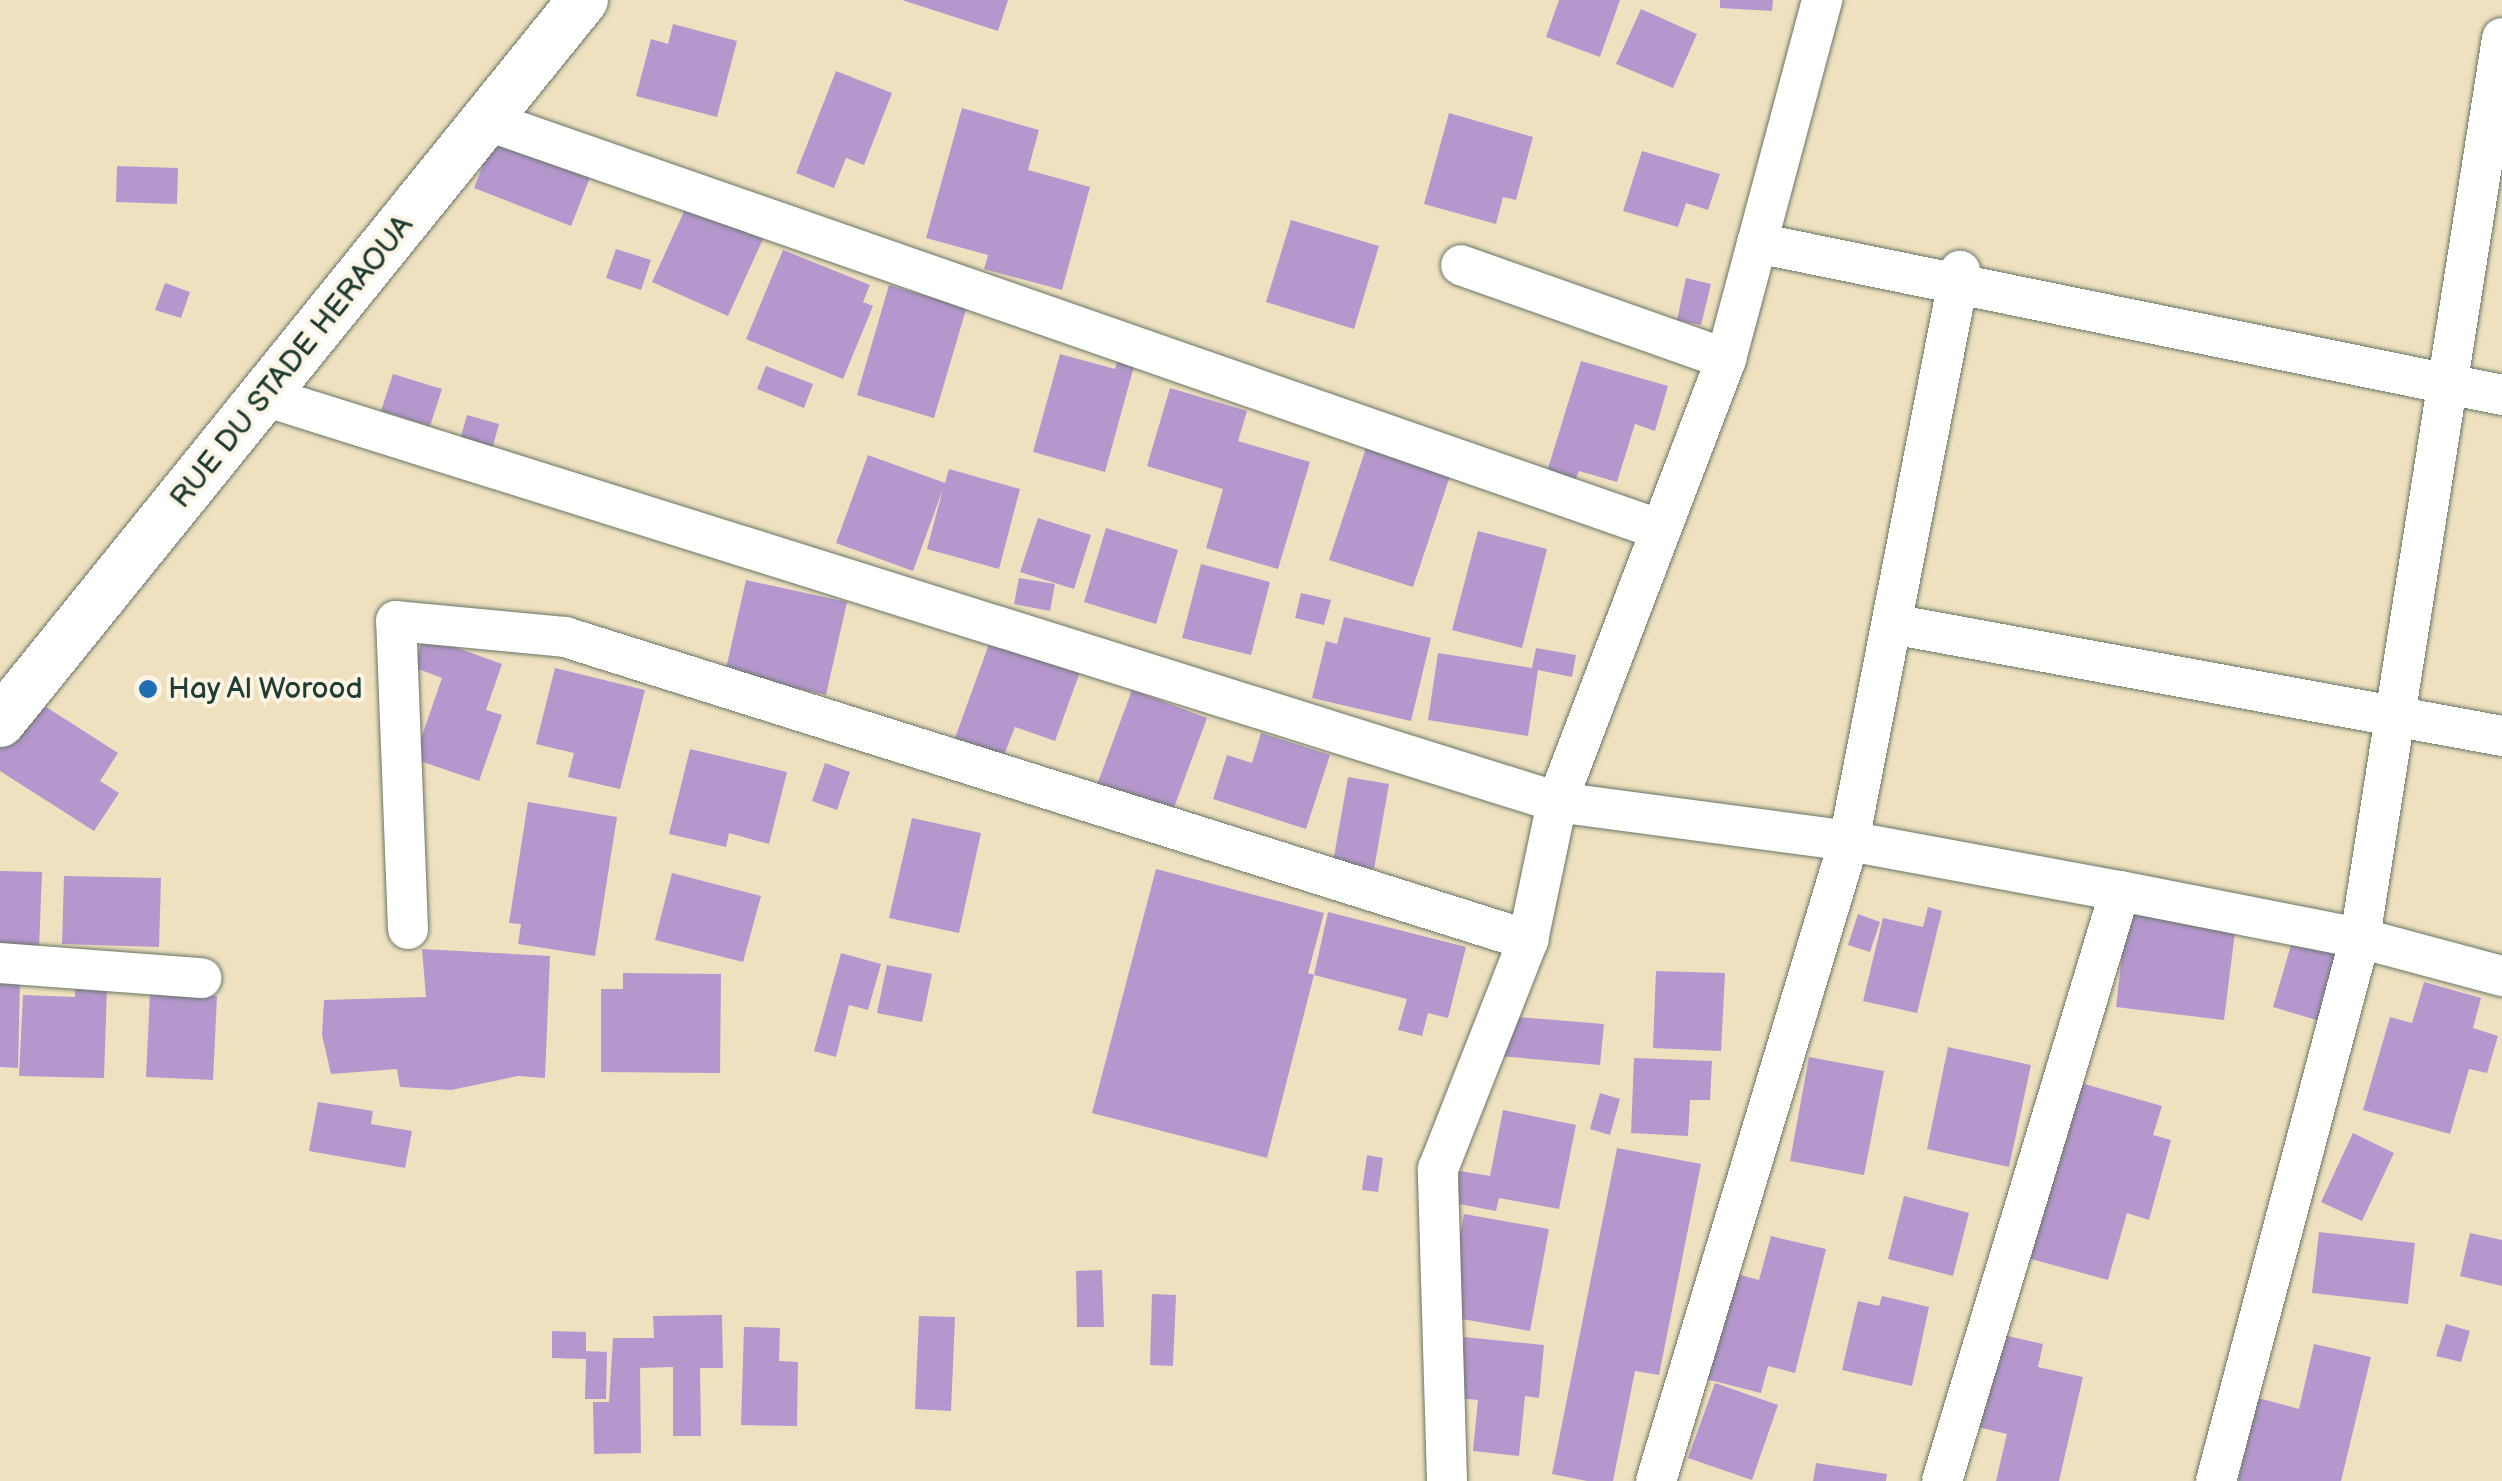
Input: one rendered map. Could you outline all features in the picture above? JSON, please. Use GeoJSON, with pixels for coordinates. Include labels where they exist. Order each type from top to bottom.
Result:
{"type":"FeatureCollection","features":[{"type":"Feature","properties":{"kind":"street","name":"RUE DU STADE HERAOUA"},"geometry":{"type":"LineString","coordinates":[[0,722],[583,0]]}},
{"type":"Feature","properties":{"kind":"street"},"geometry":{"type":"LineString","coordinates":[[1447,1481],[1438,1169],[1528,940],[1557,802],[1726,359],[1822,0]]}},
{"type":"Feature","properties":{"kind":"street"},"geometry":{"type":"LineString","coordinates":[[2216,1481],[2360,938],[2502,38]]}},
{"type":"Feature","properties":{"kind":"street"},"geometry":{"type":"LineString","coordinates":[[485,120],[1661,530]]}},
{"type":"Feature","properties":{"kind":"street"},"geometry":{"type":"LineString","coordinates":[[1757,243],[1959,278],[2502,395]]}},
{"type":"Feature","properties":{"kind":"street"},"geometry":{"type":"LineString","coordinates":[[1461,265],[1726,359]]}},
{"type":"Feature","properties":{"kind":"street"},"geometry":{"type":"LineString","coordinates":[[1656,1481],[1849,841],[1959,278]]}},
{"type":"Feature","properties":{"kind":"street"},"geometry":{"type":"LineString","coordinates":[[264,396],[1557,802],[1849,841],[2360,938],[2502,976]]}},
{"type":"Feature","properties":{"kind":"street"},"geometry":{"type":"LineString","coordinates":[[408,928],[396,621],[565,637],[1528,940]]}},
{"type":"Feature","properties":{"kind":"street"},"geometry":{"type":"LineString","coordinates":[[1892,624],[2502,736]]}},
{"type":"Feature","properties":{"kind":"street"},"geometry":{"type":"LineString","coordinates":[[1942,1481],[2120,891]]}},
{"type":"Feature","properties":{"kind":"street"},"geometry":{"type":"LineString","coordinates":[[0,963],[201,978]]}},
{"type":"Feature","properties":{"kind":"building"},"geometry":{"type":"Polygon","coordinates":[[[902,0],[1008,0],[998,31],[902,0]]]}},
{"type":"Feature","properties":{"kind":"building"},"geometry":{"type":"Polygon","coordinates":[[[1559,0],[1620,0],[1600,57],[1546,37],[1559,0]]]}},
{"type":"Feature","properties":{"kind":"building"},"geometry":{"type":"Polygon","coordinates":[[[1720,0],[1773,0],[1772,11],[1720,8],[1720,0]]]}},
{"type":"Feature","properties":{"kind":"building"},"geometry":{"type":"Polygon","coordinates":[[[1641,9],[1697,34],[1673,88],[1616,64],[1641,9]]]}},
{"type":"Feature","properties":{"kind":"building"},"geometry":{"type":"Polygon","coordinates":[[[673,24],[737,41],[717,117],[636,96],[651,39],[668,44],[673,24]]]}},
{"type":"Feature","properties":{"kind":"building"},"geometry":{"type":"Polygon","coordinates":[[[836,71],[892,93],[864,165],[846,158],[834,188],[796,173],[836,71]]]}},
{"type":"Feature","properties":{"kind":"building"},"geometry":{"type":"Polygon","coordinates":[[[962,108],[1039,130],[1028,170],[1090,187],[1062,290],[984,269],[988,255],[926,238],[962,108]]]}},
{"type":"Feature","properties":{"kind":"building"},"geometry":{"type":"Polygon","coordinates":[[[1449,113],[1533,137],[1516,200],[1503,197],[1496,224],[1424,204],[1449,113]]]}},
{"type":"Feature","properties":{"kind":"building"},"geometry":{"type":"Polygon","coordinates":[[[496,132],[593,170],[571,226],[474,188],[496,132]]]}},
{"type":"Feature","properties":{"kind":"building"},"geometry":{"type":"Polygon","coordinates":[[[1642,151],[1720,174],[1708,210],[1686,203],[1678,227],[1623,211],[1642,151]]]}},
{"type":"Feature","properties":{"kind":"building"},"geometry":{"type":"Polygon","coordinates":[[[117,166],[178,168],[177,204],[116,202],[117,166]]]}},
{"type":"Feature","properties":{"kind":"building"},"geometry":{"type":"Polygon","coordinates":[[[692,194],[768,228],[728,316],[652,282],[692,194]]]}},
{"type":"Feature","properties":{"kind":"building"},"geometry":{"type":"Polygon","coordinates":[[[1291,220],[1379,246],[1354,329],[1266,302],[1291,220]]]}},
{"type":"Feature","properties":{"kind":"building"},"geometry":{"type":"Polygon","coordinates":[[[616,249],[651,260],[641,290],[606,278],[616,249]]]}},
{"type":"Feature","properties":{"kind":"building"},"geometry":{"type":"Polygon","coordinates":[[[783,250],[870,285],[863,302],[873,306],[843,379],[746,339],[783,250]]]}},
{"type":"Feature","properties":{"kind":"building"},"geometry":{"type":"Polygon","coordinates":[[[1686,278],[1711,284],[1701,325],[1677,320],[1686,278]]]}},
{"type":"Feature","properties":{"kind":"building"},"geometry":{"type":"Polygon","coordinates":[[[165,283],[190,292],[181,318],[155,310],[165,283]]]}},
{"type":"Feature","properties":{"kind":"building"},"geometry":{"type":"Polygon","coordinates":[[[889,285],[940,300],[970,296],[934,418],[857,395],[889,285]]]}},
{"type":"Feature","properties":{"kind":"building"},"geometry":{"type":"Polygon","coordinates":[[[1060,354],[1115,369],[1119,355],[1136,359],[1105,472],[1033,452],[1060,354]]]}},
{"type":"Feature","properties":{"kind":"building"},"geometry":{"type":"Polygon","coordinates":[[[1581,361],[1668,386],[1655,431],[1635,424],[1617,482],[1579,471],[1574,483],[1546,475],[1581,361]]]}},
{"type":"Feature","properties":{"kind":"building"},"geometry":{"type":"Polygon","coordinates":[[[766,366],[813,384],[804,408],[757,389],[766,366]]]}},
{"type":"Feature","properties":{"kind":"building"},"geometry":{"type":"Polygon","coordinates":[[[393,374],[442,389],[430,426],[381,411],[393,374]]]}},
{"type":"Feature","properties":{"kind":"building"},"geometry":{"type":"Polygon","coordinates":[[[1170,388],[1247,411],[1238,441],[1310,462],[1278,569],[1206,548],[1223,489],[1147,466],[1170,388]]]}},
{"type":"Feature","properties":{"kind":"building"},"geometry":{"type":"Polygon","coordinates":[[[467,415],[499,424],[492,449],[460,440],[467,415]]]}},
{"type":"Feature","properties":{"kind":"building"},"geometry":{"type":"Polygon","coordinates":[[[1366,448],[1450,476],[1413,587],[1329,560],[1366,448]]]}},
{"type":"Feature","properties":{"kind":"building"},"geometry":{"type":"Polygon","coordinates":[[[868,455],[945,483],[949,469],[1020,489],[999,569],[927,549],[943,489],[913,571],[836,543],[868,455]]]}},
{"type":"Feature","properties":{"kind":"building"},"geometry":{"type":"Polygon","coordinates":[[[1038,518],[1091,535],[1074,589],[1020,572],[1038,518]]]}},
{"type":"Feature","properties":{"kind":"building"},"geometry":{"type":"Polygon","coordinates":[[[1106,528],[1178,550],[1156,624],[1084,602],[1106,528]]]}},
{"type":"Feature","properties":{"kind":"building"},"geometry":{"type":"Polygon","coordinates":[[[1478,531],[1547,549],[1522,648],[1452,630],[1478,531]]]}},
{"type":"Feature","properties":{"kind":"building"},"geometry":{"type":"Polygon","coordinates":[[[1201,564],[1270,582],[1251,655],[1182,638],[1201,564]]]}},
{"type":"Feature","properties":{"kind":"building"},"geometry":{"type":"Polygon","coordinates":[[[1019,578],[1055,584],[1050,611],[1014,604],[1019,578]]]}},
{"type":"Feature","properties":{"kind":"building"},"geometry":{"type":"Polygon","coordinates":[[[746,580],[847,602],[826,695],[725,673],[746,580]]]}},
{"type":"Feature","properties":{"kind":"building"},"geometry":{"type":"Polygon","coordinates":[[[1301,593],[1331,600],[1324,625],[1295,618],[1301,593]]]}},
{"type":"Feature","properties":{"kind":"building"},"geometry":{"type":"Polygon","coordinates":[[[1344,617],[1431,638],[1411,721],[1312,698],[1326,641],[1337,644],[1344,617]]]}},
{"type":"Feature","properties":{"kind":"building"},"geometry":{"type":"Polygon","coordinates":[[[424,636],[502,664],[486,710],[502,715],[479,781],[414,759],[442,678],[413,667],[424,636]]]}},
{"type":"Feature","properties":{"kind":"building"},"geometry":{"type":"Polygon","coordinates":[[[989,644],[1081,669],[1055,741],[1015,727],[1004,755],[955,738],[989,644]]]}},
{"type":"Feature","properties":{"kind":"building"},"geometry":{"type":"Polygon","coordinates":[[[1536,648],[1576,655],[1572,677],[1538,670],[1528,736],[1428,720],[1438,653],[1532,668],[1536,648]]]}},
{"type":"Feature","properties":{"kind":"building"},"geometry":{"type":"Polygon","coordinates":[[[555,668],[645,690],[620,789],[568,777],[574,753],[536,744],[555,668]]]}},
{"type":"Feature","properties":{"kind":"building"},"geometry":{"type":"Polygon","coordinates":[[[1132,690],[1207,718],[1169,821],[1094,793],[1132,690]]]}},
{"type":"Feature","properties":{"kind":"building"},"geometry":{"type":"Polygon","coordinates":[[[29,696],[118,753],[100,781],[119,793],[94,831],[0,771],[0,742],[29,696]]]}},
{"type":"Feature","properties":{"kind":"building"},"geometry":{"type":"Polygon","coordinates":[[[1261,733],[1330,755],[1306,829],[1213,799],[1227,755],[1252,763],[1261,733]]]}},
{"type":"Feature","properties":{"kind":"building"},"geometry":{"type":"Polygon","coordinates":[[[690,749],[787,772],[769,844],[729,833],[726,847],[669,834],[690,749]]]}},
{"type":"Feature","properties":{"kind":"building"},"geometry":{"type":"Polygon","coordinates":[[[825,763],[850,772],[837,810],[812,801],[825,763]]]}},
{"type":"Feature","properties":{"kind":"building"},"geometry":{"type":"Polygon","coordinates":[[[1348,777],[1389,784],[1374,869],[1333,862],[1348,777]]]}},
{"type":"Feature","properties":{"kind":"building"},"geometry":{"type":"Polygon","coordinates":[[[528,802],[617,817],[595,956],[518,944],[521,924],[509,923],[528,802]]]}},
{"type":"Feature","properties":{"kind":"building"},"geometry":{"type":"Polygon","coordinates":[[[912,818],[981,833],[959,933],[889,918],[912,818]]]}},
{"type":"Feature","properties":{"kind":"building"},"geometry":{"type":"Polygon","coordinates":[[[1156,869],[1324,913],[1308,973],[1314,975],[1267,1158],[1092,1113],[1156,869]]]}},
{"type":"Feature","properties":{"kind":"building"},"geometry":{"type":"Polygon","coordinates":[[[0,871],[42,872],[39,949],[0,948],[0,871]]]}},
{"type":"Feature","properties":{"kind":"building"},"geometry":{"type":"Polygon","coordinates":[[[672,873],[761,896],[743,962],[655,940],[672,873]]]}},
{"type":"Feature","properties":{"kind":"building"},"geometry":{"type":"Polygon","coordinates":[[[64,876],[161,878],[159,947],[62,944],[64,876]]]}},
{"type":"Feature","properties":{"kind":"building"},"geometry":{"type":"Polygon","coordinates":[[[1928,907],[1942,911],[1917,1013],[1863,1001],[1883,918],[1923,927],[1928,907]]]}},
{"type":"Feature","properties":{"kind":"building"},"geometry":{"type":"Polygon","coordinates":[[[2127,911],[2236,924],[2224,1020],[2116,1007],[2127,911]]]}},
{"type":"Feature","properties":{"kind":"building"},"geometry":{"type":"Polygon","coordinates":[[[1328,912],[1466,947],[1448,1018],[1428,1013],[1422,1036],[1398,1030],[1407,999],[1314,975],[1328,912]]]}},
{"type":"Feature","properties":{"kind":"building"},"geometry":{"type":"Polygon","coordinates":[[[1858,914],[1880,922],[1870,952],[1848,945],[1858,914]]]}},
{"type":"Feature","properties":{"kind":"building"},"geometry":{"type":"Polygon","coordinates":[[[2293,938],[2350,953],[2330,1024],[2273,1007],[2293,938]]]}},
{"type":"Feature","properties":{"kind":"building"},"geometry":{"type":"Polygon","coordinates":[[[422,949],[550,956],[545,1078],[518,1076],[451,1090],[400,1087],[397,1069],[331,1074],[322,1035],[324,1000],[426,997],[422,949]]]}},
{"type":"Feature","properties":{"kind":"building"},"geometry":{"type":"Polygon","coordinates":[[[841,953],[881,964],[868,1010],[849,1005],[836,1057],[814,1051],[841,953]]]}},
{"type":"Feature","properties":{"kind":"building"},"geometry":{"type":"Polygon","coordinates":[[[887,965],[932,974],[922,1022],[877,1013],[887,965]]]}},
{"type":"Feature","properties":{"kind":"building"},"geometry":{"type":"Polygon","coordinates":[[[1656,971],[1725,973],[1721,1051],[1653,1048],[1656,971]]]}},
{"type":"Feature","properties":{"kind":"building"},"geometry":{"type":"Polygon","coordinates":[[[623,973],[721,974],[720,1073],[601,1072],[601,989],[623,989],[623,973]]]}},
{"type":"Feature","properties":{"kind":"building"},"geometry":{"type":"Polygon","coordinates":[[[0,980],[20,980],[18,1068],[0,1067],[0,980]]]}},
{"type":"Feature","properties":{"kind":"building"},"geometry":{"type":"Polygon","coordinates":[[[2424,982],[2481,998],[2473,1028],[2498,1036],[2487,1073],[2469,1069],[2450,1134],[2363,1110],[2390,1017],[2412,1023],[2424,982]]]}},
{"type":"Feature","properties":{"kind":"building"},"geometry":{"type":"Polygon","coordinates":[[[75,987],[107,987],[104,1078],[19,1076],[23,995],[75,997],[75,987]]]}},
{"type":"Feature","properties":{"kind":"building"},"geometry":{"type":"Polygon","coordinates":[[[150,993],[217,996],[213,1080],[146,1077],[150,993]]]}},
{"type":"Feature","properties":{"kind":"building"},"geometry":{"type":"Polygon","coordinates":[[[1504,1016],[1604,1024],[1600,1065],[1500,1056],[1504,1016]]]}},
{"type":"Feature","properties":{"kind":"building"},"geometry":{"type":"Polygon","coordinates":[[[1948,1047],[2031,1065],[2009,1167],[1927,1149],[1948,1047]]]}},
{"type":"Feature","properties":{"kind":"building"},"geometry":{"type":"Polygon","coordinates":[[[1809,1057],[1884,1071],[1864,1175],[1790,1161],[1809,1057]]]}},
{"type":"Feature","properties":{"kind":"building"},"geometry":{"type":"Polygon","coordinates":[[[1634,1058],[1712,1061],[1710,1100],[1690,1100],[1688,1136],[1631,1133],[1634,1058]]]}},
{"type":"Feature","properties":{"kind":"building"},"geometry":{"type":"Polygon","coordinates":[[[2074,1081],[2162,1106],[2153,1135],[2171,1140],[2149,1220],[2127,1213],[2108,1280],[2024,1257],[2074,1081]]]}},
{"type":"Feature","properties":{"kind":"building"},"geometry":{"type":"Polygon","coordinates":[[[1600,1093],[1620,1099],[1610,1135],[1590,1129],[1600,1093]]]}},
{"type":"Feature","properties":{"kind":"building"},"geometry":{"type":"Polygon","coordinates":[[[318,1102],[373,1111],[371,1124],[412,1131],[405,1168],[309,1151],[318,1102]]]}},
{"type":"Feature","properties":{"kind":"building"},"geometry":{"type":"Polygon","coordinates":[[[1503,1110],[1576,1125],[1559,1209],[1499,1198],[1496,1211],[1454,1203],[1460,1171],[1490,1176],[1503,1110]]]}},
{"type":"Feature","properties":{"kind":"building"},"geometry":{"type":"Polygon","coordinates":[[[2353,1133],[2394,1153],[2362,1221],[2321,1202],[2353,1133]]]}},
{"type":"Feature","properties":{"kind":"building"},"geometry":{"type":"Polygon","coordinates":[[[1617,1148],[1701,1164],[1659,1375],[1635,1371],[1613,1481],[1587,1481],[1552,1474],[1617,1148]]]}},
{"type":"Feature","properties":{"kind":"building"},"geometry":{"type":"Polygon","coordinates":[[[1367,1155],[1383,1158],[1378,1192],[1362,1190],[1367,1155]]]}},
{"type":"Feature","properties":{"kind":"building"},"geometry":{"type":"Polygon","coordinates":[[[1904,1196],[1969,1213],[1953,1276],[1888,1259],[1904,1196]]]}},
{"type":"Feature","properties":{"kind":"building"},"geometry":{"type":"Polygon","coordinates":[[[1464,1214],[1549,1229],[1530,1331],[1445,1316],[1464,1214]]]}},
{"type":"Feature","properties":{"kind":"building"},"geometry":{"type":"Polygon","coordinates":[[[2319,1232],[2415,1243],[2408,1304],[2312,1293],[2319,1232]]]}},
{"type":"Feature","properties":{"kind":"building"},"geometry":{"type":"Polygon","coordinates":[[[2470,1233],[2502,1240],[2502,1286],[2460,1276],[2470,1233]]]}},
{"type":"Feature","properties":{"kind":"building"},"geometry":{"type":"Polygon","coordinates":[[[1771,1236],[1826,1249],[1795,1373],[1768,1366],[1761,1393],[1698,1377],[1733,1273],[1759,1280],[1771,1236]]]}},
{"type":"Feature","properties":{"kind":"building"},"geometry":{"type":"Polygon","coordinates":[[[1102,1270],[1104,1327],[1077,1327],[1076,1271],[1102,1270]]]}},
{"type":"Feature","properties":{"kind":"building"},"geometry":{"type":"Polygon","coordinates":[[[1152,1294],[1176,1295],[1173,1366],[1150,1365],[1152,1294]]]}},
{"type":"Feature","properties":{"kind":"building"},"geometry":{"type":"Polygon","coordinates":[[[1882,1296],[1929,1307],[1912,1386],[1842,1370],[1858,1301],[1879,1306],[1882,1296]]]}},
{"type":"Feature","properties":{"kind":"building"},"geometry":{"type":"Polygon","coordinates":[[[722,1315],[723,1368],[700,1368],[701,1436],[673,1436],[673,1367],[640,1368],[641,1453],[594,1454],[593,1402],[609,1402],[613,1338],[654,1338],[653,1316],[722,1315]]]}},
{"type":"Feature","properties":{"kind":"building"},"geometry":{"type":"Polygon","coordinates":[[[919,1316],[955,1317],[951,1411],[915,1409],[919,1316]]]}},
{"type":"Feature","properties":{"kind":"building"},"geometry":{"type":"Polygon","coordinates":[[[2446,1324],[2470,1331],[2461,1362],[2436,1356],[2446,1324]]]}},
{"type":"Feature","properties":{"kind":"building"},"geometry":{"type":"Polygon","coordinates":[[[744,1327],[780,1328],[779,1361],[798,1362],[797,1426],[741,1425],[744,1327]]]}},
{"type":"Feature","properties":{"kind":"building"},"geometry":{"type":"Polygon","coordinates":[[[552,1331],[586,1332],[586,1351],[607,1352],[606,1399],[585,1399],[586,1359],[552,1358],[552,1331]]]}},
{"type":"Feature","properties":{"kind":"building"},"geometry":{"type":"Polygon","coordinates":[[[1999,1334],[2043,1344],[2038,1367],[2083,1377],[2059,1481],[1996,1481],[2007,1434],[1978,1427],[1999,1334]]]}},
{"type":"Feature","properties":{"kind":"building"},"geometry":{"type":"Polygon","coordinates":[[[1464,1337],[1544,1345],[1539,1398],[1525,1396],[1519,1456],[1473,1451],[1478,1400],[1458,1398],[1464,1337]]]}},
{"type":"Feature","properties":{"kind":"building"},"geometry":{"type":"Polygon","coordinates":[[[2314,1344],[2371,1357],[2341,1481],[2238,1481],[2258,1398],[2299,1409],[2314,1344]]]}},
{"type":"Feature","properties":{"kind":"building"},"geometry":{"type":"Polygon","coordinates":[[[1715,1383],[1778,1405],[1752,1480],[1688,1458],[1715,1383]]]}},
{"type":"Feature","properties":{"kind":"building"},"geometry":{"type":"Polygon","coordinates":[[[1816,1463],[1887,1474],[1886,1481],[1813,1481],[1816,1463]]]}},
{"type":"Feature","properties":{"kind":"place","name":"Hay Al Worood"},"geometry":{"type":"Point","coordinates":[148,689]}}]}
